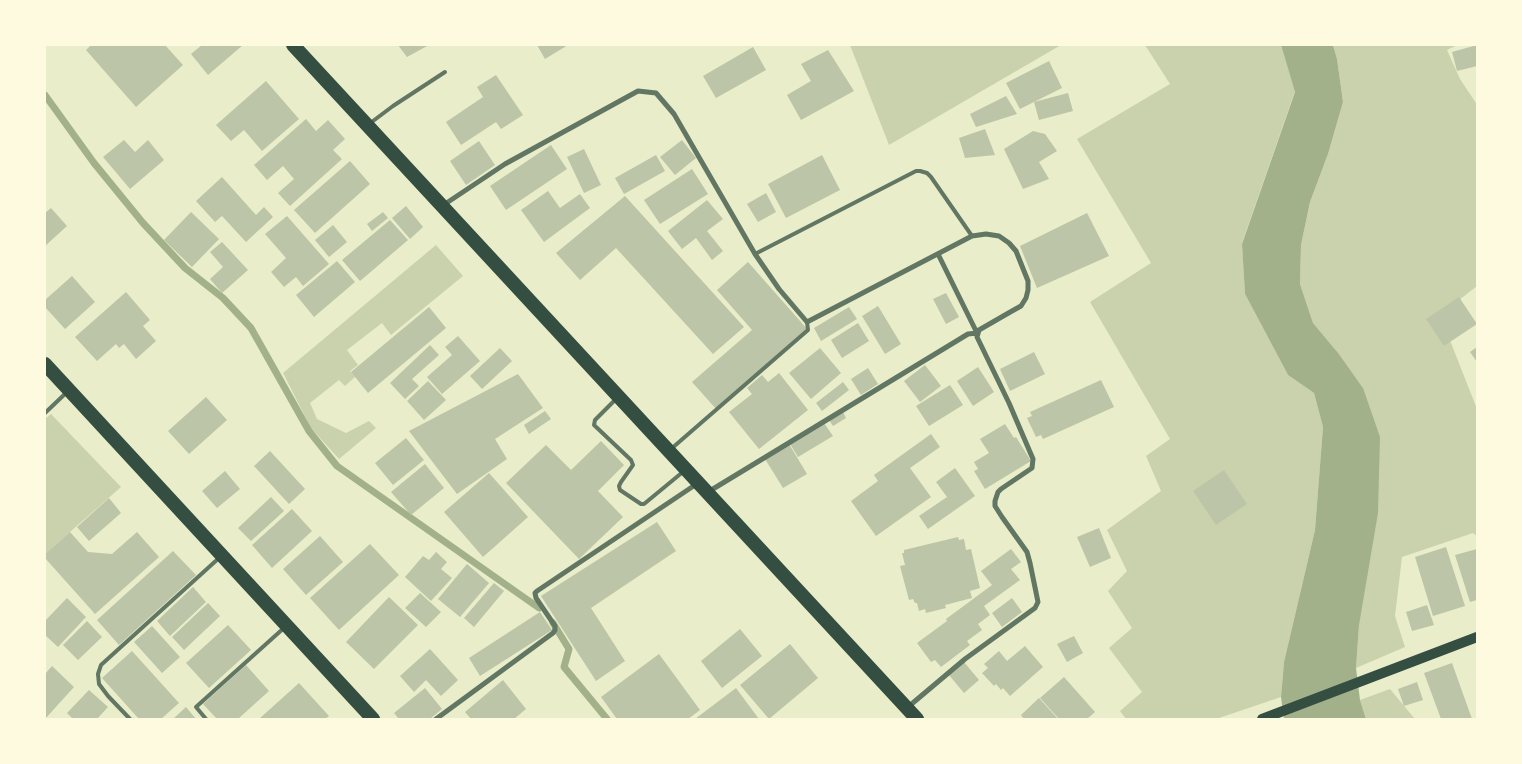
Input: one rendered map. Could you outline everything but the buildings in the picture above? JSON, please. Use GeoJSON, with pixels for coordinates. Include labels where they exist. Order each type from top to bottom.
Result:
{"type":"FeatureCollection","features":[{"type":"Feature","properties":{"kind":"highway"},"geometry":{"type":"LineString","coordinates":[[297,46],[367,126],[918,719]]}},
{"type":"Feature","properties":{"kind":"highway"},"geometry":{"type":"LineString","coordinates":[[45,364],[372,719]]}},
{"type":"Feature","properties":{"kind":"main road"},"geometry":{"type":"LineString","coordinates":[[1262,719],[1477,637]]}},
{"type":"Feature","properties":{"kind":"street"},"geometry":{"type":"LineString","coordinates":[[436,719],[553,633],[555,626],[536,598],[535,593],[537,591],[703,488],[968,334],[977,333],[983,327],[1021,306],[1028,290],[1028,281],[1016,251],[1009,243],[999,236],[986,234],[972,236],[808,322],[779,288],[755,254],[674,114],[656,93],[638,91],[505,164],[442,206]]}},
{"type":"Feature","properties":{"kind":"street"},"geometry":{"type":"LineString","coordinates":[[907,708],[965,659],[1035,608],[1038,602],[1027,552],[1002,517],[995,501],[995,497],[1001,489],[1032,468],[1033,459],[1009,403],[979,342],[977,333],[938,254]]}},
{"type":"Feature","properties":{"kind":"lane"},"geometry":{"type":"LineString","coordinates":[[367,126],[393,106],[445,72]]}},
{"type":"Feature","properties":{"kind":"lane"},"geometry":{"type":"LineString","coordinates":[[755,254],[916,171],[927,173],[931,177],[972,236]]}},
{"type":"Feature","properties":{"kind":"lane"},"geometry":{"type":"LineString","coordinates":[[669,451],[808,330],[808,322]]}},
{"type":"Feature","properties":{"kind":"lane"},"geometry":{"type":"LineString","coordinates":[[45,413],[69,390]]}},
{"type":"Feature","properties":{"kind":"lane"},"geometry":{"type":"LineString","coordinates":[[618,396],[595,420],[594,425],[633,464],[620,482],[620,490],[644,504],[686,469]]}},
{"type":"Feature","properties":{"kind":"lane"},"geometry":{"type":"LineString","coordinates":[[130,719],[99,684],[98,674],[101,665],[222,556]]}},
{"type":"Feature","properties":{"kind":"lane"},"geometry":{"type":"LineString","coordinates":[[206,719],[196,707],[287,626]]}},
{"type":"Feature","properties":{"kind":"shaded area"},"geometry":{"type":"Polygon","coordinates":[[[850,45],[1061,45],[889,145],[850,45]]]}},
{"type":"Feature","properties":{"kind":"shaded area"},"geometry":{"type":"Polygon","coordinates":[[[1145,45],[1281,45],[1295,91],[1242,243],[1245,294],[1288,375],[1314,393],[1323,427],[1315,530],[1284,662],[1281,697],[1216,719],[1126,719],[1120,711],[1142,692],[1109,648],[1132,628],[1108,591],[1127,571],[1107,530],[1161,491],[1146,456],[1170,439],[1090,302],[1151,263],[1077,139],[1170,84],[1145,45]]]}},
{"type":"Feature","properties":{"kind":"shaded area"},"geometry":{"type":"Polygon","coordinates":[[[1281,45],[1333,45],[1337,59],[1343,102],[1328,154],[1310,202],[1301,245],[1300,284],[1313,323],[1339,354],[1363,388],[1380,437],[1378,513],[1359,625],[1356,668],[1360,700],[1366,719],[1284,719],[1281,697],[1284,662],[1315,530],[1323,427],[1314,393],[1288,375],[1245,294],[1242,244],[1295,92],[1281,45]]]}},
{"type":"Feature","properties":{"kind":"shaded area"},"geometry":{"type":"Polygon","coordinates":[[[1333,45],[1457,45],[1447,50],[1460,79],[1476,103],[1477,108],[1477,286],[1440,315],[1477,409],[1477,536],[1473,533],[1402,557],[1395,616],[1405,647],[1356,668],[1359,625],[1363,388],[1339,354],[1313,323],[1300,284],[1301,245],[1310,202],[1328,154],[1343,102],[1337,59],[1333,45]]]}},
{"type":"Feature","properties":{"kind":"shaded area"},"geometry":{"type":"Polygon","coordinates":[[[436,245],[463,276],[391,335],[382,323],[347,350],[358,365],[350,371],[355,377],[345,386],[339,380],[310,403],[317,419],[346,433],[369,421],[376,428],[339,459],[311,428],[283,373],[436,245]]]}},
{"type":"Feature","properties":{"kind":"shaded area"},"geometry":{"type":"Polygon","coordinates":[[[51,414],[121,487],[45,554],[45,419],[51,414]]]}},
{"type":"Feature","properties":{"kind":"shaded area"},"geometry":{"type":"Polygon","coordinates":[[[1390,689],[1415,719],[1366,719],[1360,700],[1390,689]]]}},
{"type":"Feature","properties":{"kind":"waterway"},"geometry":{"type":"LineString","coordinates":[[45,95],[94,163],[143,223],[185,268],[223,298],[251,328],[309,431],[337,466],[539,608]]}},
{"type":"Feature","properties":{"kind":"waterway"},"geometry":{"type":"LineString","coordinates":[[553,623],[569,649],[564,667],[607,719]]}}]}
